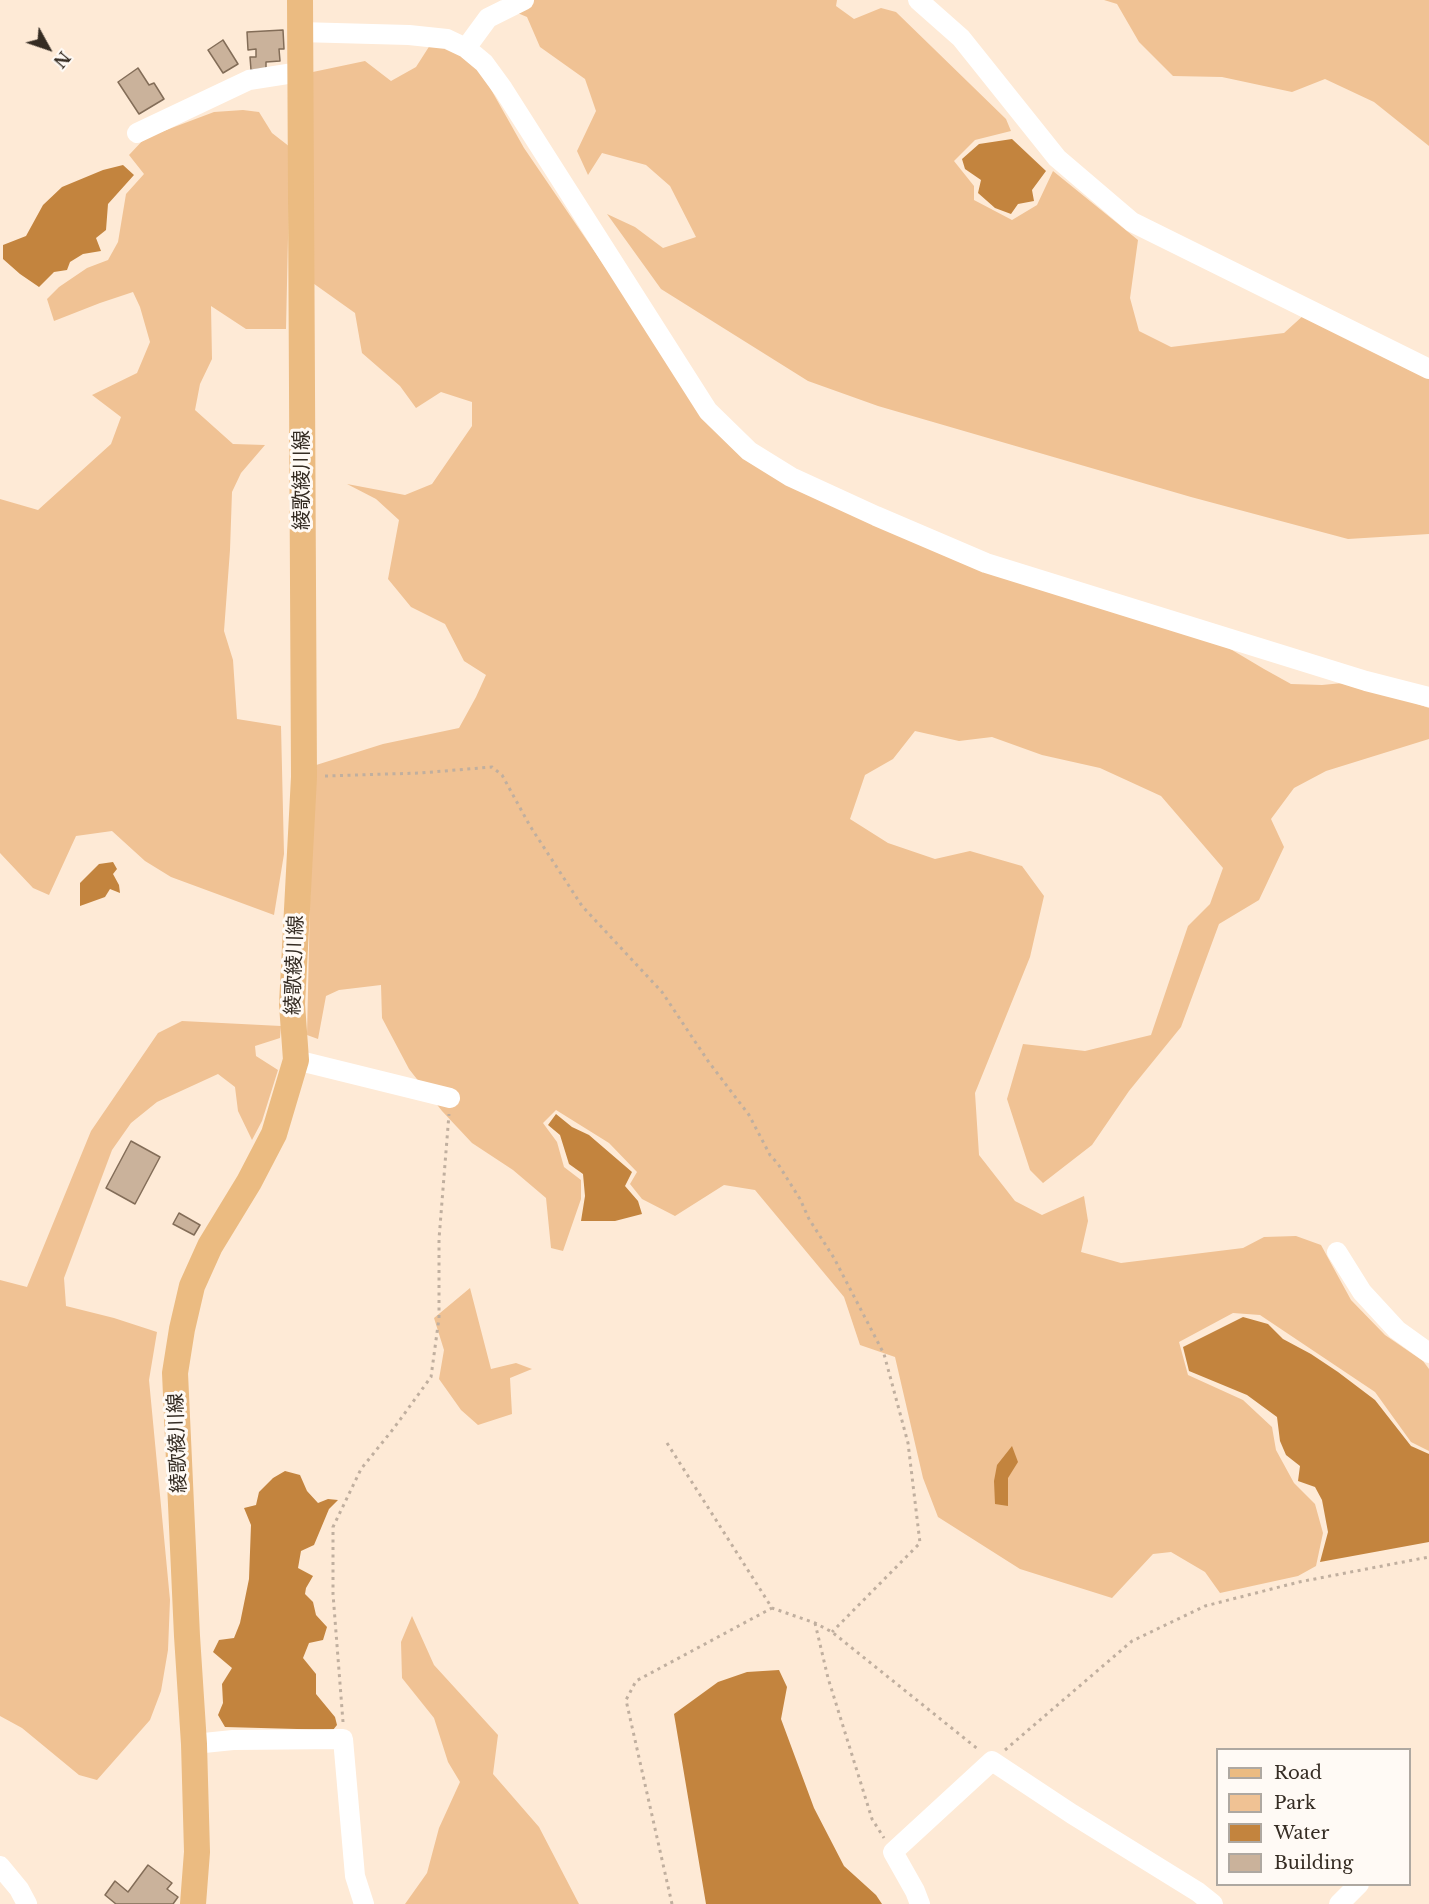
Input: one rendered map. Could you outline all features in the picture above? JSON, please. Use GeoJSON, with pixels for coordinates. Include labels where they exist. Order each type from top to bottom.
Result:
{"type":"FeatureCollection","features":[{"type":"Feature","properties":{"kind":"main road","name":"綾歌綾川線"},"geometry":{"type":"LineString","coordinates":[[193,1904],[197,1852],[194,1743],[175,1373],[192,1286],[210,1246],[249,1182],[274,1134],[296,1060],[292,1004],[304,777],[300,0]]}},
{"type":"Feature","properties":{"kind":"street"},"geometry":{"type":"LineString","coordinates":[[466,48],[488,18],[524,0]]}},
{"type":"Feature","properties":{"kind":"street"},"geometry":{"type":"LineString","coordinates":[[918,0],[961,38],[1057,158],[1132,222],[1429,369]]}},
{"type":"Feature","properties":{"kind":"street"},"geometry":{"type":"LineString","coordinates":[[299,32],[410,35],[447,39],[466,48],[484,63],[503,88],[708,411],[749,451],[791,477],[986,563],[1366,681],[1428,695]]}},
{"type":"Feature","properties":{"kind":"street"},"geometry":{"type":"LineString","coordinates":[[137,133],[249,80],[300,72]]}},
{"type":"Feature","properties":{"kind":"street"},"geometry":{"type":"LineString","coordinates":[[296,1060],[450,1098]]}},
{"type":"Feature","properties":{"kind":"street"},"geometry":{"type":"LineString","coordinates":[[1337,1252],[1362,1292],[1397,1330],[1428,1349]]}},
{"type":"Feature","properties":{"kind":"street"},"geometry":{"type":"LineString","coordinates":[[194,1743],[232,1740],[343,1739],[355,1876],[364,1904]]}},
{"type":"Feature","properties":{"kind":"street"},"geometry":{"type":"LineString","coordinates":[[920,1904],[893,1852],[992,1761],[1214,1904]]}},
{"type":"Feature","properties":{"kind":"street"},"geometry":{"type":"LineString","coordinates":[[0,1866],[19,1889],[27,1904]]}},
{"type":"Feature","properties":{"kind":"street"},"geometry":{"type":"LineString","coordinates":[[1340,1904],[1357,1886]]}},
{"type":"Feature","properties":{"kind":"path"},"geometry":{"type":"LineString","coordinates":[[304,777],[420,773],[492,767],[502,775],[530,826],[582,906],[662,992],[749,1115],[770,1155],[800,1199],[809,1219],[834,1258],[884,1354],[908,1443],[920,1543],[832,1632]]}},
{"type":"Feature","properties":{"kind":"path"},"geometry":{"type":"LineString","coordinates":[[343,1739],[341,1683],[333,1594],[333,1527],[362,1468],[431,1377],[439,1318],[439,1239],[450,1098]]}},
{"type":"Feature","properties":{"kind":"path"},"geometry":{"type":"LineString","coordinates":[[667,1443],[772,1608],[815,1623],[832,1632],[992,1761],[1132,1641],[1205,1606],[1299,1582],[1429,1557]]}},
{"type":"Feature","properties":{"kind":"path"},"geometry":{"type":"LineString","coordinates":[[672,1904],[626,1700],[636,1681],[772,1608]]}},
{"type":"Feature","properties":{"kind":"path"},"geometry":{"type":"LineString","coordinates":[[815,1623],[828,1677],[872,1819],[893,1852]]}},
{"type":"Feature","properties":{"kind":"green space"},"geometry":{"type":"Polygon","coordinates":[[[501,0],[837,0],[836,6],[854,19],[881,8],[896,12],[1006,119],[1011,131],[975,140],[954,161],[974,186],[974,200],[1012,220],[1037,205],[1053,171],[1138,240],[1130,298],[1139,331],[1171,347],[1284,333],[1305,314],[1429,375],[1429,534],[1348,539],[1191,497],[878,406],[808,381],[661,289],[607,214],[635,227],[663,248],[696,237],[670,186],[646,165],[602,153],[588,175],[577,151],[596,111],[585,79],[540,47],[527,17],[501,6],[501,0]]]}},
{"type":"Feature","properties":{"kind":"green space"},"geometry":{"type":"Polygon","coordinates":[[[1104,0],[1429,0],[1429,146],[1374,102],[1325,79],[1292,92],[1222,77],[1173,76],[1139,42],[1117,4],[1104,0]]]}},
{"type":"Feature","properties":{"kind":"green space"},"geometry":{"type":"Polygon","coordinates":[[[432,42],[463,54],[484,77],[524,148],[663,352],[788,484],[1227,647],[1291,684],[1322,685],[1353,682],[1429,708],[1429,739],[1326,771],[1294,788],[1271,819],[1284,847],[1259,900],[1219,924],[1181,1027],[1129,1091],[1092,1145],[1043,1183],[1030,1170],[1007,1099],[1023,1044],[1085,1051],[1151,1035],[1188,926],[1210,904],[1223,868],[1161,796],[1100,768],[1042,755],[992,737],[959,741],[915,731],[893,759],[865,775],[850,819],[888,843],[935,859],[970,851],[1022,866],[1044,896],[1030,957],[975,1093],[979,1155],[1015,1201],[1042,1215],[1084,1196],[1088,1221],[1081,1252],[1121,1263],[1243,1248],[1264,1237],[1296,1236],[1321,1245],[1351,1300],[1385,1335],[1423,1361],[1429,1369],[1429,1451],[1411,1442],[1375,1392],[1260,1315],[1233,1313],[1179,1342],[1188,1375],[1243,1400],[1272,1427],[1276,1450],[1294,1483],[1315,1504],[1323,1533],[1316,1566],[1298,1576],[1220,1593],[1205,1572],[1171,1552],[1153,1554],[1112,1598],[1020,1569],[938,1517],[923,1478],[895,1357],[860,1345],[844,1297],[755,1190],[724,1185],[675,1216],[642,1199],[630,1184],[637,1172],[609,1143],[556,1110],[543,1123],[557,1142],[564,1167],[581,1180],[581,1199],[563,1251],[551,1248],[546,1198],[513,1170],[472,1143],[442,1111],[409,1069],[382,1018],[381,985],[339,990],[326,996],[318,1039],[307,1035],[313,766],[383,744],[459,728],[486,675],[464,661],[445,624],[411,607],[388,579],[399,520],[376,499],[347,484],[405,495],[432,484],[472,426],[472,402],[441,392],[416,408],[400,386],[362,353],[355,313],[310,281],[308,73],[365,61],[391,81],[416,67],[432,42]]]}},
{"type":"Feature","properties":{"kind":"green space"},"geometry":{"type":"Polygon","coordinates":[[[243,110],[259,112],[272,133],[290,147],[286,329],[246,329],[211,306],[212,359],[200,384],[195,410],[233,444],[265,445],[241,473],[232,492],[224,631],[233,660],[237,719],[281,726],[284,854],[274,915],[171,877],[145,861],[112,831],[76,836],[49,895],[33,888],[0,853],[0,499],[38,510],[111,444],[121,417],[92,395],[137,373],[150,342],[133,292],[54,321],[47,299],[59,287],[87,268],[108,260],[118,242],[126,194],[144,174],[129,155],[145,138],[214,112],[243,110]]]}},
{"type":"Feature","properties":{"kind":"green space"},"geometry":{"type":"Polygon","coordinates":[[[182,1021],[281,1026],[280,1038],[255,1046],[256,1056],[278,1070],[262,1121],[252,1140],[238,1111],[235,1087],[218,1074],[157,1102],[131,1123],[112,1150],[64,1278],[66,1306],[157,1332],[149,1380],[170,1600],[168,1650],[161,1691],[150,1720],[97,1780],[79,1775],[22,1728],[0,1716],[0,1280],[27,1287],[91,1131],[158,1033],[182,1021]]]}},
{"type":"Feature","properties":{"kind":"green space"},"geometry":{"type":"Polygon","coordinates":[[[470,1288],[491,1369],[516,1363],[532,1369],[510,1378],[512,1414],[478,1425],[461,1410],[439,1379],[444,1350],[434,1318],[470,1288]]]}},
{"type":"Feature","properties":{"kind":"green space"},"geometry":{"type":"Polygon","coordinates":[[[412,1616],[434,1665],[498,1735],[493,1774],[539,1827],[579,1904],[405,1904],[427,1873],[439,1828],[460,1782],[448,1762],[434,1718],[402,1678],[401,1642],[412,1616]]]}},
{"type":"Feature","properties":{"kind":"water"},"geometry":{"type":"Polygon","coordinates":[[[1012,139],[1046,171],[1032,190],[1034,201],[1018,204],[1011,214],[995,208],[978,193],[981,180],[965,169],[962,159],[979,144],[1012,139]]]}},
{"type":"Feature","properties":{"kind":"water"},"geometry":{"type":"Polygon","coordinates":[[[123,165],[134,175],[108,204],[106,230],[96,238],[101,251],[83,254],[70,262],[67,270],[54,272],[39,287],[3,259],[3,245],[26,236],[43,205],[62,187],[103,170],[123,165]]]}},
{"type":"Feature","properties":{"kind":"water"},"geometry":{"type":"Polygon","coordinates":[[[113,862],[117,869],[113,874],[119,885],[120,893],[110,889],[105,897],[80,906],[80,883],[99,864],[113,862]]]}},
{"type":"Feature","properties":{"kind":"water"},"geometry":{"type":"Polygon","coordinates":[[[556,1114],[572,1127],[589,1135],[632,1172],[625,1186],[638,1201],[642,1214],[615,1221],[581,1221],[585,1196],[583,1174],[569,1164],[560,1135],[548,1125],[556,1114]]]}},
{"type":"Feature","properties":{"kind":"water"},"geometry":{"type":"Polygon","coordinates":[[[1243,1317],[1268,1324],[1283,1339],[1338,1372],[1375,1400],[1411,1446],[1429,1454],[1429,1542],[1320,1562],[1328,1532],[1322,1500],[1315,1487],[1298,1481],[1300,1466],[1286,1455],[1280,1441],[1277,1417],[1247,1395],[1189,1371],[1183,1347],[1243,1317]]]}},
{"type":"Feature","properties":{"kind":"water"},"geometry":{"type":"Polygon","coordinates":[[[1012,1446],[1018,1462],[1008,1478],[1008,1506],[995,1504],[994,1481],[997,1465],[1012,1446]]]}},
{"type":"Feature","properties":{"kind":"water"},"geometry":{"type":"Polygon","coordinates":[[[285,1471],[300,1475],[307,1491],[318,1503],[328,1499],[338,1500],[329,1509],[314,1545],[301,1551],[298,1568],[313,1576],[305,1594],[313,1602],[316,1615],[327,1627],[323,1640],[309,1643],[303,1658],[316,1674],[316,1694],[335,1717],[337,1725],[333,1730],[225,1727],[218,1715],[223,1703],[222,1684],[232,1668],[213,1652],[219,1640],[234,1638],[240,1623],[249,1579],[251,1525],[244,1508],[256,1505],[259,1492],[273,1478],[285,1471]]]}},
{"type":"Feature","properties":{"kind":"water"},"geometry":{"type":"Polygon","coordinates":[[[779,1670],[787,1687],[781,1719],[814,1808],[844,1866],[876,1895],[882,1904],[706,1904],[674,1714],[718,1682],[747,1672],[779,1670]]]}},
{"type":"Feature","properties":{"kind":"building"},"geometry":{"type":"Polygon","coordinates":[[[283,30],[284,49],[279,49],[280,61],[266,62],[266,69],[251,70],[250,57],[256,57],[256,49],[248,50],[247,32],[283,30]]]}},
{"type":"Feature","properties":{"kind":"building"},"geometry":{"type":"Polygon","coordinates":[[[223,40],[238,64],[223,73],[208,50],[223,40]]]}},
{"type":"Feature","properties":{"kind":"building"},"geometry":{"type":"Polygon","coordinates":[[[138,68],[149,85],[154,83],[164,99],[139,114],[118,82],[138,68]]]}},
{"type":"Feature","properties":{"kind":"building"},"geometry":{"type":"Polygon","coordinates":[[[131,1141],[160,1157],[135,1204],[106,1188],[131,1141]]]}},
{"type":"Feature","properties":{"kind":"building"},"geometry":{"type":"Polygon","coordinates":[[[179,1213],[200,1225],[194,1235],[173,1224],[179,1213]]]}},
{"type":"Feature","properties":{"kind":"building"},"geometry":{"type":"Polygon","coordinates":[[[148,1865],[172,1883],[167,1889],[178,1897],[173,1904],[116,1904],[105,1895],[115,1881],[128,1892],[148,1865]]]}}]}
